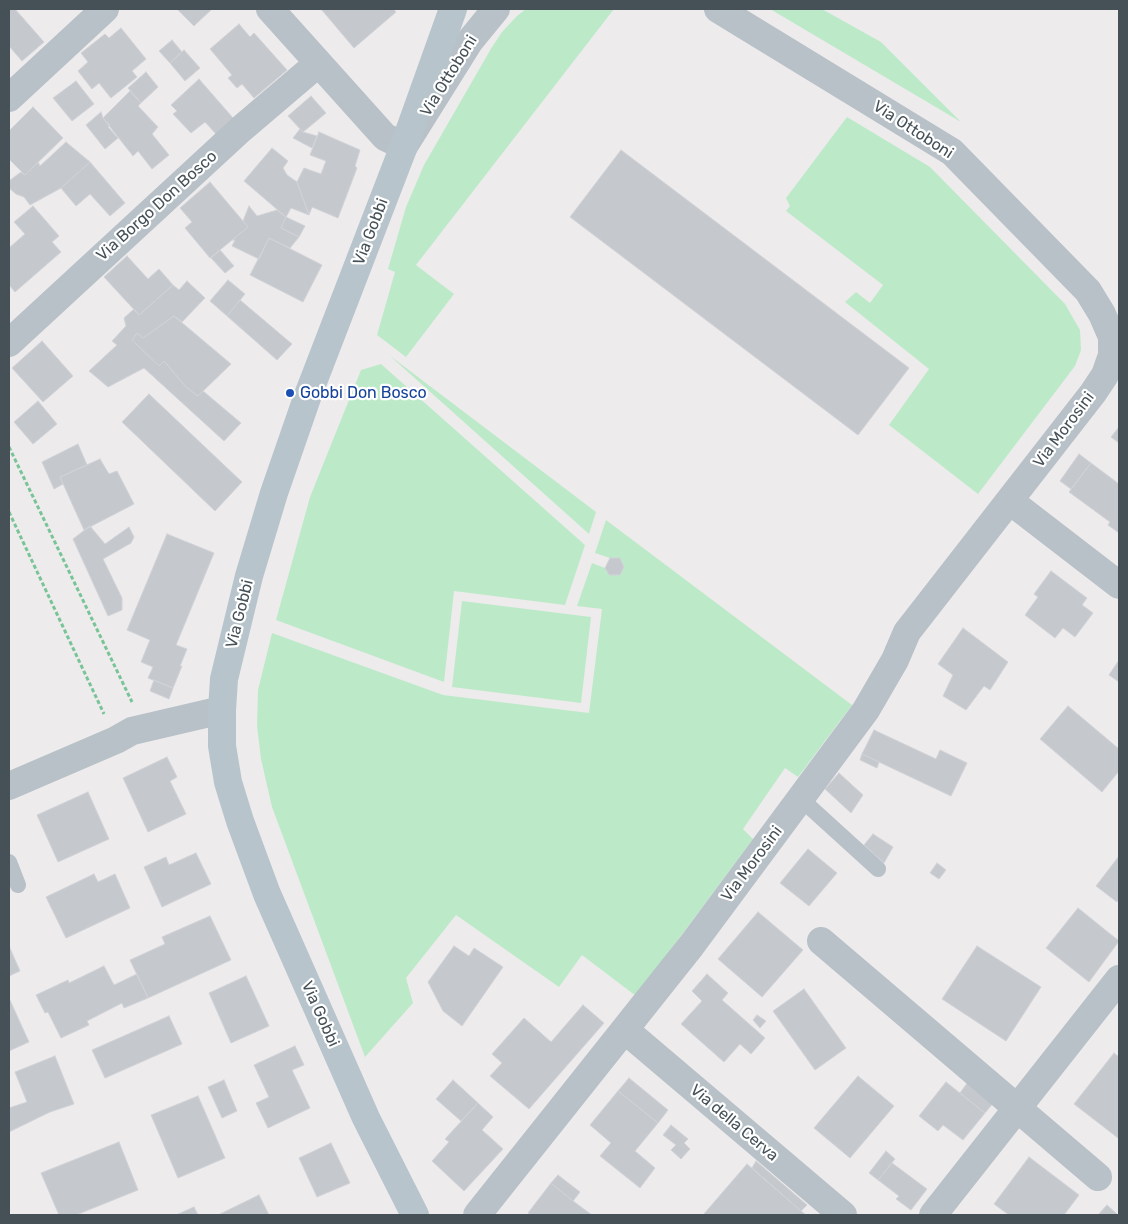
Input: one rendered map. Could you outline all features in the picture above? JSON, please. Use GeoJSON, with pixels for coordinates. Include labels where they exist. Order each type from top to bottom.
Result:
{"type":"FeatureCollection","features":[{"type":"Feature","properties":{"kind":"street"},"geometry":{"type":"LineString","coordinates":[[9,98],[105,9]]}},
{"type":"Feature","properties":{"kind":"street"},"geometry":{"type":"LineString","coordinates":[[252,9],[346,114],[394,142]]}},
{"type":"Feature","properties":{"kind":"street"},"geometry":{"type":"LineString","coordinates":[[270,9],[394,142]]}},
{"type":"Feature","properties":{"kind":"street","name":"Via Gobbi"},"geometry":{"type":"LineString","coordinates":[[415,1215],[366,1118],[267,894],[240,822],[228,782],[222,746],[222,710],[224,678],[248,576],[274,493],[394,142],[447,29],[453,9]]}},
{"type":"Feature","properties":{"kind":"street","name":"Via Ottoboni"},"geometry":{"type":"LineString","coordinates":[[394,142],[496,9]]}},
{"type":"Feature","properties":{"kind":"street","name":"Via Ottoboni"},"geometry":{"type":"LineString","coordinates":[[718,9],[952,152],[1088,292],[1102,314],[1114,348]]}},
{"type":"Feature","properties":{"kind":"street","name":"Via Borgo Don Bosco"},"geometry":{"type":"LineString","coordinates":[[9,343],[241,130],[308,72]]}},
{"type":"Feature","properties":{"kind":"street","name":"Via Morosini"},"geometry":{"type":"LineString","coordinates":[[478,1215],[691,946],[801,799],[866,710],[895,660],[907,632],[1092,393],[1104,375],[1114,348]]}},
{"type":"Feature","properties":{"kind":"street"},"geometry":{"type":"LineString","coordinates":[[1010,501],[1119,585]]}},
{"type":"Feature","properties":{"kind":"street"},"geometry":{"type":"LineString","coordinates":[[9,786],[146,726],[222,710]]}},
{"type":"Feature","properties":{"kind":"street"},"geometry":{"type":"LineString","coordinates":[[821,941],[1098,1177]]}},
{"type":"Feature","properties":{"kind":"street"},"geometry":{"type":"LineString","coordinates":[[933,1215],[1119,980]]}},
{"type":"Feature","properties":{"kind":"street","name":"Via della Cerva"},"geometry":{"type":"LineString","coordinates":[[625,1030],[843,1215]]}},
{"type":"Feature","properties":{"kind":"lane"},"geometry":{"type":"LineString","coordinates":[[801,799],[878,869]]}},
{"type":"Feature","properties":{"kind":"lane"},"geometry":{"type":"LineString","coordinates":[[9,862],[18,885]]}},
{"type":"Feature","properties":{"kind":"path"},"geometry":{"type":"LineString","coordinates":[[9,447],[124,687],[146,726]]}},
{"type":"Feature","properties":{"kind":"path"},"geometry":{"type":"LineString","coordinates":[[9,512],[116,740]]}},
{"type":"Feature","properties":{"kind":"green space"},"geometry":{"type":"Polygon","coordinates":[[[526,9],[614,9],[416,265],[454,294],[406,357],[377,335],[395,272],[388,269],[406,207],[424,165],[492,47],[502,32],[526,9]]]}},
{"type":"Feature","properties":{"kind":"green space"},"geometry":{"type":"Polygon","coordinates":[[[770,9],[822,9],[881,42],[961,122],[770,9]]]}},
{"type":"Feature","properties":{"kind":"green space"},"geometry":{"type":"Polygon","coordinates":[[[847,117],[930,167],[1065,304],[1080,330],[1081,350],[1075,366],[978,494],[889,425],[929,369],[845,302],[856,292],[870,303],[883,285],[786,211],[790,206],[786,198],[847,117]]]}},
{"type":"Feature","properties":{"kind":"green space"},"geometry":{"type":"Polygon","coordinates":[[[389,355],[596,512],[589,534],[389,355]]]}},
{"type":"Feature","properties":{"kind":"green space"},"geometry":{"type":"Polygon","coordinates":[[[381,364],[585,545],[565,605],[454,591],[444,682],[276,620],[310,497],[361,370],[381,364]]]}},
{"type":"Feature","properties":{"kind":"green space"},"geometry":{"type":"Polygon","coordinates":[[[606,520],[852,705],[798,777],[785,768],[743,829],[753,839],[636,996],[582,955],[559,987],[456,915],[406,978],[413,1003],[365,1057],[272,807],[261,759],[257,726],[258,690],[272,633],[443,695],[589,713],[602,609],[577,606],[592,563],[605,568],[609,575],[620,575],[624,567],[620,558],[610,558],[595,553],[606,520]]]}},
{"type":"Feature","properties":{"kind":"green space"},"geometry":{"type":"Polygon","coordinates":[[[462,601],[591,617],[581,703],[452,687],[462,601]]]}},
{"type":"Feature","properties":{"kind":"building"},"geometry":{"type":"Polygon","coordinates":[[[9,9],[15,9],[44,42],[22,61],[9,46],[9,9]]]}},
{"type":"Feature","properties":{"kind":"building"},"geometry":{"type":"Polygon","coordinates":[[[177,9],[212,9],[194,26],[177,9]]]}},
{"type":"Feature","properties":{"kind":"building"},"geometry":{"type":"Polygon","coordinates":[[[321,9],[393,9],[396,12],[354,48],[321,9]]]}},
{"type":"Feature","properties":{"kind":"building"},"geometry":{"type":"Polygon","coordinates":[[[239,24],[250,37],[254,33],[287,70],[254,98],[242,84],[237,88],[228,78],[232,75],[210,49],[239,24]]]}},
{"type":"Feature","properties":{"kind":"building"},"geometry":{"type":"Polygon","coordinates":[[[121,28],[146,59],[132,71],[137,77],[111,98],[99,83],[92,89],[78,71],[88,62],[81,53],[105,34],[109,38],[121,28]]]}},
{"type":"Feature","properties":{"kind":"building"},"geometry":{"type":"Polygon","coordinates":[[[172,40],[182,52],[170,63],[159,51],[172,40]]]}},
{"type":"Feature","properties":{"kind":"building"},"geometry":{"type":"Polygon","coordinates":[[[184,50],[200,68],[185,81],[170,63],[184,50]]]}},
{"type":"Feature","properties":{"kind":"building"},"geometry":{"type":"Polygon","coordinates":[[[146,72],[158,87],[141,103],[128,88],[146,72]]]}},
{"type":"Feature","properties":{"kind":"building"},"geometry":{"type":"Polygon","coordinates":[[[199,79],[233,118],[216,134],[205,122],[191,133],[173,114],[177,111],[171,105],[199,79]]]}},
{"type":"Feature","properties":{"kind":"building"},"geometry":{"type":"Polygon","coordinates":[[[76,81],[94,104],[72,121],[53,98],[76,81]]]}},
{"type":"Feature","properties":{"kind":"building"},"geometry":{"type":"Polygon","coordinates":[[[130,91],[141,103],[138,106],[158,127],[152,134],[169,155],[152,169],[138,151],[133,156],[103,118],[130,91]]]}},
{"type":"Feature","properties":{"kind":"building"},"geometry":{"type":"Polygon","coordinates":[[[311,96],[326,113],[303,132],[288,116],[311,96]]]}},
{"type":"Feature","properties":{"kind":"building"},"geometry":{"type":"Polygon","coordinates":[[[33,107],[63,138],[25,175],[9,159],[9,131],[33,107]]]}},
{"type":"Feature","properties":{"kind":"building"},"geometry":{"type":"Polygon","coordinates":[[[101,112],[103,118],[110,125],[108,127],[118,138],[105,149],[86,125],[101,112]]]}},
{"type":"Feature","properties":{"kind":"building"},"geometry":{"type":"Polygon","coordinates":[[[300,129],[303,132],[317,136],[312,148],[293,138],[300,129]]]}},
{"type":"Feature","properties":{"kind":"building"},"geometry":{"type":"Polygon","coordinates":[[[319,132],[360,150],[355,166],[357,168],[338,218],[312,207],[309,215],[297,182],[304,168],[321,174],[326,161],[310,155],[319,132]]]}},
{"type":"Feature","properties":{"kind":"building"},"geometry":{"type":"Polygon","coordinates":[[[66,142],[90,162],[61,188],[30,205],[24,197],[16,194],[9,188],[9,181],[21,172],[25,175],[38,162],[40,166],[66,142]]]}},
{"type":"Feature","properties":{"kind":"building"},"geometry":{"type":"Polygon","coordinates":[[[272,148],[288,161],[283,168],[287,175],[297,182],[309,215],[291,208],[286,217],[244,181],[272,148]]]}},
{"type":"Feature","properties":{"kind":"building"},"geometry":{"type":"Polygon","coordinates":[[[621,150],[909,368],[858,435],[570,217],[621,150]]]}},
{"type":"Feature","properties":{"kind":"building"},"geometry":{"type":"Polygon","coordinates":[[[90,162],[125,203],[110,216],[90,194],[76,206],[61,188],[90,162]]]}},
{"type":"Feature","properties":{"kind":"building"},"geometry":{"type":"Polygon","coordinates":[[[210,182],[248,227],[210,258],[185,228],[192,222],[180,208],[210,182]]]}},
{"type":"Feature","properties":{"kind":"building"},"geometry":{"type":"Polygon","coordinates":[[[33,206],[59,236],[52,242],[61,252],[15,292],[10,286],[9,288],[9,248],[25,234],[14,222],[33,206]]]}},
{"type":"Feature","properties":{"kind":"building"},"geometry":{"type":"Polygon","coordinates":[[[249,206],[257,216],[277,210],[286,217],[281,228],[299,237],[290,248],[269,238],[259,259],[232,246],[235,240],[232,240],[248,227],[243,221],[249,206]]]}},
{"type":"Feature","properties":{"kind":"building"},"geometry":{"type":"Polygon","coordinates":[[[286,217],[305,226],[299,237],[281,228],[286,217]]]}},
{"type":"Feature","properties":{"kind":"building"},"geometry":{"type":"Polygon","coordinates":[[[269,238],[322,265],[303,302],[250,275],[269,238]]]}},
{"type":"Feature","properties":{"kind":"building"},"geometry":{"type":"Polygon","coordinates":[[[220,250],[234,266],[225,273],[211,258],[220,250]]]}},
{"type":"Feature","properties":{"kind":"building"},"geometry":{"type":"Polygon","coordinates":[[[127,256],[148,279],[159,269],[173,285],[139,315],[104,277],[127,256]]]}},
{"type":"Feature","properties":{"kind":"building"},"geometry":{"type":"Polygon","coordinates":[[[228,280],[245,294],[227,316],[210,301],[228,280]]]}},
{"type":"Feature","properties":{"kind":"building"},"geometry":{"type":"Polygon","coordinates":[[[187,281],[205,298],[182,322],[174,316],[143,338],[137,333],[132,340],[159,366],[164,361],[186,387],[198,396],[203,391],[241,423],[224,441],[144,368],[108,387],[89,371],[117,345],[112,341],[126,326],[124,318],[134,309],[139,315],[173,285],[179,290],[187,281]]]}},
{"type":"Feature","properties":{"kind":"building"},"geometry":{"type":"Polygon","coordinates":[[[240,300],[292,344],[277,360],[227,316],[240,300]]]}},
{"type":"Feature","properties":{"kind":"building"},"geometry":{"type":"Polygon","coordinates":[[[174,316],[231,364],[198,396],[186,387],[164,361],[159,366],[132,340],[137,333],[143,338],[174,316]]]}},
{"type":"Feature","properties":{"kind":"building"},"geometry":{"type":"Polygon","coordinates":[[[42,341],[73,376],[43,402],[12,368],[42,341]]]}},
{"type":"Feature","properties":{"kind":"building"},"geometry":{"type":"Polygon","coordinates":[[[149,394],[242,482],[215,511],[122,422],[149,394]]]}},
{"type":"Feature","properties":{"kind":"building"},"geometry":{"type":"Polygon","coordinates":[[[38,401],[57,424],[33,444],[14,422],[38,401]]]}},
{"type":"Feature","properties":{"kind":"building"},"geometry":{"type":"Polygon","coordinates":[[[1119,427],[1119,443],[1111,437],[1119,427]]]}},
{"type":"Feature","properties":{"kind":"building"},"geometry":{"type":"Polygon","coordinates":[[[78,444],[87,465],[60,477],[63,484],[54,489],[42,462],[78,444]]]}},
{"type":"Feature","properties":{"kind":"building"},"geometry":{"type":"Polygon","coordinates":[[[1079,454],[1091,463],[1071,489],[1060,481],[1079,454]]]}},
{"type":"Feature","properties":{"kind":"building"},"geometry":{"type":"Polygon","coordinates":[[[100,459],[109,474],[117,471],[134,504],[84,530],[60,477],[100,459]]]}},
{"type":"Feature","properties":{"kind":"building"},"geometry":{"type":"Polygon","coordinates":[[[1091,463],[1119,484],[1119,533],[1108,525],[1110,522],[1069,492],[1091,463]]]}},
{"type":"Feature","properties":{"kind":"building"},"geometry":{"type":"Polygon","coordinates":[[[90,526],[105,544],[129,527],[134,537],[131,543],[103,559],[122,598],[122,610],[108,616],[73,539],[90,526]]]}},
{"type":"Feature","properties":{"kind":"building"},"geometry":{"type":"Polygon","coordinates":[[[167,534],[214,553],[176,645],[187,649],[173,688],[148,678],[153,667],[141,662],[150,640],[127,630],[167,534]]]}},
{"type":"Feature","properties":{"kind":"building"},"geometry":{"type":"Polygon","coordinates":[[[610,558],[620,558],[624,567],[620,575],[609,575],[605,568],[610,558]]]}},
{"type":"Feature","properties":{"kind":"building"},"geometry":{"type":"Polygon","coordinates":[[[1051,571],[1087,598],[1082,605],[1093,613],[1075,637],[1063,628],[1055,638],[1025,615],[1038,597],[1034,594],[1051,571]]]}},
{"type":"Feature","properties":{"kind":"building"},"geometry":{"type":"Polygon","coordinates":[[[963,628],[1008,662],[990,690],[984,686],[966,710],[943,696],[953,675],[938,664],[963,628]]]}},
{"type":"Feature","properties":{"kind":"building"},"geometry":{"type":"Polygon","coordinates":[[[1119,660],[1119,682],[1109,675],[1119,660]]]}},
{"type":"Feature","properties":{"kind":"building"},"geometry":{"type":"Polygon","coordinates":[[[154,680],[173,688],[169,699],[150,691],[154,680]]]}},
{"type":"Feature","properties":{"kind":"building"},"geometry":{"type":"Polygon","coordinates":[[[1068,706],[1119,749],[1119,771],[1102,792],[1040,739],[1068,706]]]}},
{"type":"Feature","properties":{"kind":"building"},"geometry":{"type":"Polygon","coordinates":[[[874,730],[936,759],[940,750],[967,763],[951,796],[862,754],[874,730]]]}},
{"type":"Feature","properties":{"kind":"building"},"geometry":{"type":"Polygon","coordinates":[[[862,754],[879,762],[877,768],[860,760],[862,754]]]}},
{"type":"Feature","properties":{"kind":"building"},"geometry":{"type":"Polygon","coordinates":[[[167,757],[177,777],[170,781],[186,814],[148,832],[123,778],[167,757]]]}},
{"type":"Feature","properties":{"kind":"building"},"geometry":{"type":"Polygon","coordinates":[[[839,773],[863,795],[851,813],[825,789],[839,773]]]}},
{"type":"Feature","properties":{"kind":"building"},"geometry":{"type":"Polygon","coordinates":[[[88,792],[109,839],[58,862],[37,815],[88,792]]]}},
{"type":"Feature","properties":{"kind":"building"},"geometry":{"type":"Polygon","coordinates":[[[873,834],[893,847],[884,863],[864,845],[873,834]]]}},
{"type":"Feature","properties":{"kind":"building"},"geometry":{"type":"Polygon","coordinates":[[[808,849],[837,873],[809,906],[780,883],[808,849]]]}},
{"type":"Feature","properties":{"kind":"building"},"geometry":{"type":"Polygon","coordinates":[[[196,853],[211,884],[162,907],[144,867],[166,857],[169,865],[196,853]]]}},
{"type":"Feature","properties":{"kind":"building"},"geometry":{"type":"Polygon","coordinates":[[[1119,856],[1119,899],[1117,902],[1096,886],[1119,856]]]}},
{"type":"Feature","properties":{"kind":"building"},"geometry":{"type":"Polygon","coordinates":[[[937,863],[946,870],[939,879],[930,873],[937,863]]]}},
{"type":"Feature","properties":{"kind":"building"},"geometry":{"type":"Polygon","coordinates":[[[94,874],[98,882],[115,874],[130,908],[66,938],[46,897],[94,874]]]}},
{"type":"Feature","properties":{"kind":"building"},"geometry":{"type":"Polygon","coordinates":[[[1078,908],[1119,941],[1089,982],[1046,948],[1078,908]]]}},
{"type":"Feature","properties":{"kind":"building"},"geometry":{"type":"Polygon","coordinates":[[[758,912],[803,950],[762,997],[718,959],[758,912]]]}},
{"type":"Feature","properties":{"kind":"building"},"geometry":{"type":"Polygon","coordinates":[[[210,916],[231,960],[148,998],[130,960],[165,944],[162,937],[210,916]]]}},
{"type":"Feature","properties":{"kind":"building"},"geometry":{"type":"Polygon","coordinates":[[[9,946],[20,971],[9,976],[9,946]]]}},
{"type":"Feature","properties":{"kind":"building"},"geometry":{"type":"Polygon","coordinates":[[[454,946],[469,956],[474,948],[503,967],[462,1026],[443,1011],[428,982],[454,946]]]}},
{"type":"Feature","properties":{"kind":"building"},"geometry":{"type":"Polygon","coordinates":[[[977,946],[1041,987],[1006,1041],[942,999],[977,946]]]}},
{"type":"Feature","properties":{"kind":"building"},"geometry":{"type":"Polygon","coordinates":[[[104,966],[114,985],[137,974],[148,998],[124,1008],[122,1003],[87,1021],[89,1025],[61,1038],[48,1012],[45,1013],[36,995],[68,980],[69,983],[104,966]]]}},
{"type":"Feature","properties":{"kind":"building"},"geometry":{"type":"Polygon","coordinates":[[[707,974],[728,993],[722,1000],[765,1038],[751,1054],[740,1044],[724,1062],[681,1024],[702,1001],[692,991],[707,974]]]}},
{"type":"Feature","properties":{"kind":"building"},"geometry":{"type":"Polygon","coordinates":[[[246,976],[269,1026],[231,1043],[209,993],[246,976]]]}},
{"type":"Feature","properties":{"kind":"building"},"geometry":{"type":"Polygon","coordinates":[[[804,989],[846,1048],[815,1070],[773,1011],[804,989]]]}},
{"type":"Feature","properties":{"kind":"building"},"geometry":{"type":"Polygon","coordinates":[[[9,998],[29,1042],[9,1051],[9,998]]]}},
{"type":"Feature","properties":{"kind":"building"},"geometry":{"type":"Polygon","coordinates":[[[583,1005],[604,1023],[529,1109],[490,1076],[502,1063],[492,1054],[524,1018],[551,1042],[583,1005]]]}},
{"type":"Feature","properties":{"kind":"building"},"geometry":{"type":"Polygon","coordinates":[[[757,1015],[766,1021],[760,1028],[753,1020],[757,1015]]]}},
{"type":"Feature","properties":{"kind":"building"},"geometry":{"type":"Polygon","coordinates":[[[169,1016],[182,1044],[105,1078],[92,1050],[169,1016]]]}},
{"type":"Feature","properties":{"kind":"building"},"geometry":{"type":"Polygon","coordinates":[[[295,1046],[304,1065],[292,1070],[310,1108],[268,1128],[256,1103],[269,1097],[254,1065],[295,1046]]]}},
{"type":"Feature","properties":{"kind":"building"},"geometry":{"type":"Polygon","coordinates":[[[1114,1053],[1119,1057],[1118,1138],[1074,1104],[1114,1053]]]}},
{"type":"Feature","properties":{"kind":"building"},"geometry":{"type":"Polygon","coordinates":[[[55,1056],[74,1104],[50,1112],[9,1132],[9,1108],[27,1102],[15,1072],[55,1056]]]}},
{"type":"Feature","properties":{"kind":"building"},"geometry":{"type":"Polygon","coordinates":[[[858,1076],[894,1106],[850,1158],[814,1128],[858,1076]]]}},
{"type":"Feature","properties":{"kind":"building"},"geometry":{"type":"Polygon","coordinates":[[[629,1078],[668,1110],[658,1123],[618,1091],[629,1078]]]}},
{"type":"Feature","properties":{"kind":"building"},"geometry":{"type":"Polygon","coordinates":[[[224,1080],[237,1111],[222,1118],[208,1087],[224,1080]]]}},
{"type":"Feature","properties":{"kind":"building"},"geometry":{"type":"Polygon","coordinates":[[[453,1080],[478,1103],[461,1121],[436,1099],[453,1080]]]}},
{"type":"Feature","properties":{"kind":"building"},"geometry":{"type":"Polygon","coordinates":[[[946,1082],[985,1113],[963,1140],[943,1125],[938,1131],[919,1116],[946,1082]]]}},
{"type":"Feature","properties":{"kind":"building"},"geometry":{"type":"Polygon","coordinates":[[[968,1082],[994,1102],[985,1113],[960,1093],[968,1082]]]}},
{"type":"Feature","properties":{"kind":"building"},"geometry":{"type":"Polygon","coordinates":[[[618,1091],[658,1123],[635,1151],[655,1168],[640,1188],[600,1156],[611,1143],[590,1125],[618,1091]]]}},
{"type":"Feature","properties":{"kind":"building"},"geometry":{"type":"Polygon","coordinates":[[[198,1096],[225,1158],[178,1178],[151,1115],[198,1096]]]}},
{"type":"Feature","properties":{"kind":"building"},"geometry":{"type":"Polygon","coordinates":[[[478,1103],[493,1117],[482,1130],[503,1149],[464,1191],[432,1161],[449,1142],[445,1139],[478,1103]]]}},
{"type":"Feature","properties":{"kind":"building"},"geometry":{"type":"Polygon","coordinates":[[[671,1125],[688,1139],[684,1143],[690,1149],[681,1159],[671,1150],[676,1145],[663,1135],[671,1125]]]}},
{"type":"Feature","properties":{"kind":"building"},"geometry":{"type":"Polygon","coordinates":[[[119,1142],[138,1190],[76,1215],[59,1215],[41,1173],[119,1142]]]}},
{"type":"Feature","properties":{"kind":"building"},"geometry":{"type":"Polygon","coordinates":[[[331,1143],[350,1183],[317,1197],[299,1158],[331,1143]]]}},
{"type":"Feature","properties":{"kind":"building"},"geometry":{"type":"Polygon","coordinates":[[[886,1151],[895,1159],[878,1180],[869,1173],[886,1151]]]}},
{"type":"Feature","properties":{"kind":"building"},"geometry":{"type":"Polygon","coordinates":[[[1029,1157],[1079,1195],[1064,1215],[1009,1215],[994,1204],[1029,1157]]]}},
{"type":"Feature","properties":{"kind":"building"},"geometry":{"type":"Polygon","coordinates":[[[756,1161],[807,1205],[801,1211],[752,1168],[756,1161]]]}},
{"type":"Feature","properties":{"kind":"building"},"geometry":{"type":"Polygon","coordinates":[[[892,1163],[927,1189],[911,1210],[896,1199],[899,1196],[878,1180],[892,1163]]]}},
{"type":"Feature","properties":{"kind":"building"},"geometry":{"type":"Polygon","coordinates":[[[747,1164],[801,1211],[806,1215],[703,1215],[747,1164]]]}},
{"type":"Feature","properties":{"kind":"building"},"geometry":{"type":"Polygon","coordinates":[[[558,1175],[580,1192],[573,1201],[551,1183],[558,1175]]]}},
{"type":"Feature","properties":{"kind":"building"},"geometry":{"type":"Polygon","coordinates":[[[551,1183],[592,1215],[532,1215],[528,1213],[551,1183]]]}},
{"type":"Feature","properties":{"kind":"building"},"geometry":{"type":"Polygon","coordinates":[[[259,1195],[269,1215],[220,1214],[259,1195]]]}},
{"type":"Feature","properties":{"kind":"building"},"geometry":{"type":"Polygon","coordinates":[[[1107,1205],[1118,1215],[1098,1215],[1107,1205]]]}},
{"type":"Feature","properties":{"kind":"building"},"geometry":{"type":"Polygon","coordinates":[[[194,1207],[198,1215],[176,1215],[194,1207]]]}},
{"type":"Feature","properties":{"kind":"place","name":"Gobbi Don Bosco"},"geometry":{"type":"Point","coordinates":[290,393]}}]}
